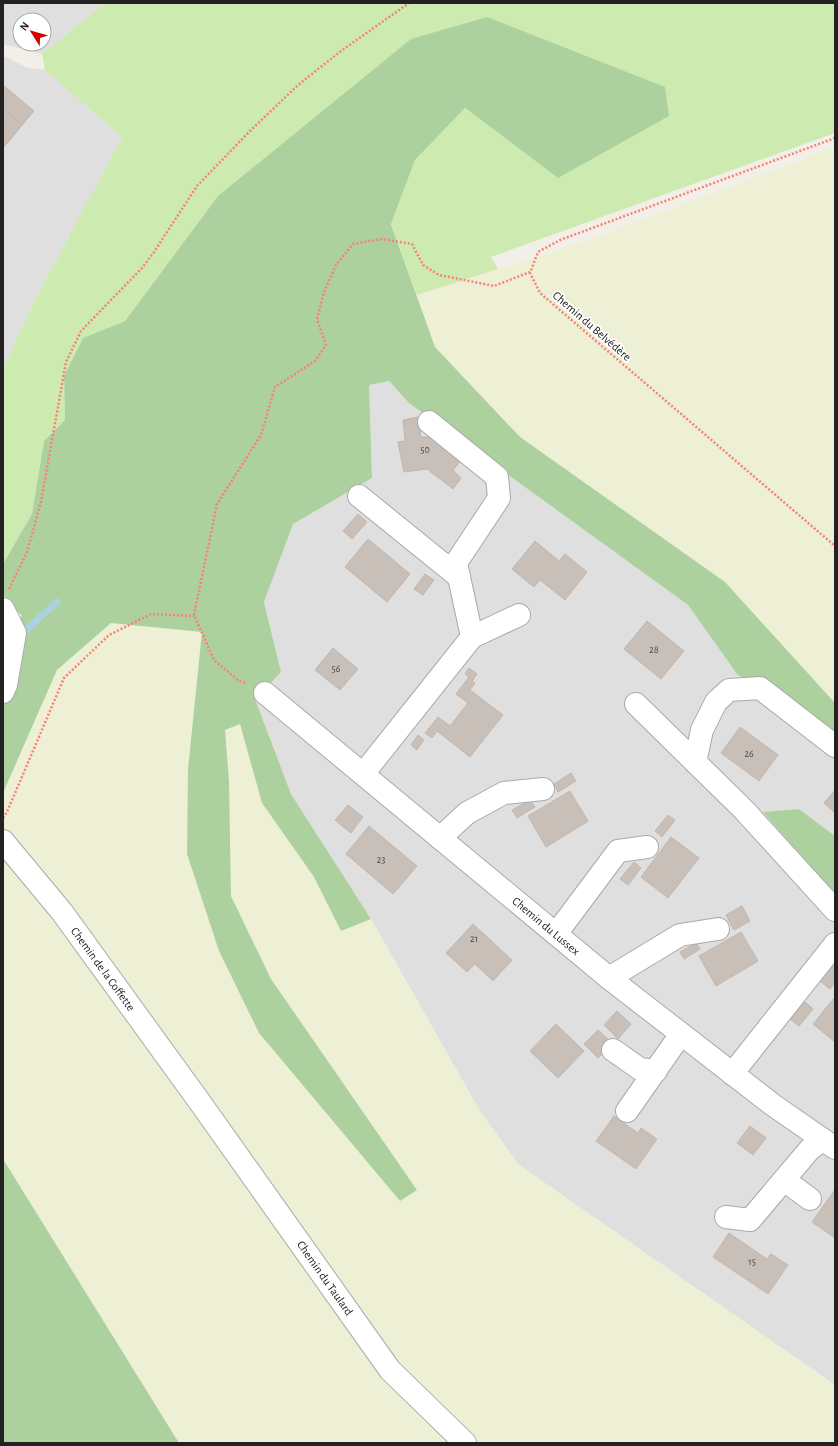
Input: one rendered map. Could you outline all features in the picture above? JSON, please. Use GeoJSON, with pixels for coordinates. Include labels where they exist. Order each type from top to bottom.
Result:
{"type":"FeatureCollection","features":[{"type":"Feature","properties":{"kind":"street"},"geometry":{"type":"LineString","coordinates":[[429,422],[497,478],[499,498],[456,563],[472,637]]}},
{"type":"Feature","properties":{"kind":"street"},"geometry":{"type":"LineString","coordinates":[[359,496],[459,576]]}},
{"type":"Feature","properties":{"kind":"street"},"geometry":{"type":"LineString","coordinates":[[4,689],[15,633],[5,603]]}},
{"type":"Feature","properties":{"kind":"street"},"geometry":{"type":"LineString","coordinates":[[363,774],[472,637],[519,615]]}},
{"type":"Feature","properties":{"kind":"street"},"geometry":{"type":"LineString","coordinates":[[695,762],[702,730],[716,702],[729,690],[760,688],[835,746]]}},
{"type":"Feature","properties":{"kind":"street","name":"Chemin du Lussex"},"geometry":{"type":"LineString","coordinates":[[265,692],[609,978],[773,1105],[829,1144]]}},
{"type":"Feature","properties":{"kind":"street"},"geometry":{"type":"LineString","coordinates":[[636,704],[744,810],[835,910]]}},
{"type":"Feature","properties":{"kind":"street"},"geometry":{"type":"LineString","coordinates":[[440,838],[467,813],[504,793],[543,789]]}},
{"type":"Feature","properties":{"kind":"street","name":"Chemin de la Coffette"},"geometry":{"type":"LineString","coordinates":[[3,841],[62,912],[199,1101]]}},
{"type":"Feature","properties":{"kind":"street"},"geometry":{"type":"LineString","coordinates":[[556,934],[618,851],[647,847]]}},
{"type":"Feature","properties":{"kind":"street"},"geometry":{"type":"LineString","coordinates":[[609,978],[680,935],[718,929]]}},
{"type":"Feature","properties":{"kind":"street"},"geometry":{"type":"LineString","coordinates":[[732,1074],[835,944]]}},
{"type":"Feature","properties":{"kind":"street"},"geometry":{"type":"LineString","coordinates":[[627,1111],[681,1034]]}},
{"type":"Feature","properties":{"kind":"street"},"geometry":{"type":"LineString","coordinates":[[613,1050],[640,1069],[656,1071]]}},
{"type":"Feature","properties":{"kind":"street","name":"Chemin du Taulard"},"geometry":{"type":"LineString","coordinates":[[199,1101],[390,1370],[465,1443]]}},
{"type":"Feature","properties":{"kind":"street"},"geometry":{"type":"LineString","coordinates":[[726,1216],[750,1220],[810,1149],[829,1144]]}},
{"type":"Feature","properties":{"kind":"street"},"geometry":{"type":"LineString","coordinates":[[784,1180],[810,1199]]}},
{"type":"Feature","properties":{"kind":"path"},"geometry":{"type":"LineString","coordinates":[[5,603],[27,552],[41,502],[66,362],[81,331],[142,268],[197,186],[250,131],[304,80],[341,51],[409,3]]}},
{"type":"Feature","properties":{"kind":"path"},"geometry":{"type":"LineString","coordinates":[[265,692],[239,681],[214,660],[194,616],[217,504],[261,434],[275,387],[315,361],[326,345],[317,319],[324,292],[336,265],[353,244],[382,239],[412,244],[423,265],[439,275],[494,286],[531,272],[538,252],[560,240],[835,138]]}},
{"type":"Feature","properties":{"kind":"path","name":"Chemin du Belvédère"},"geometry":{"type":"LineString","coordinates":[[531,272],[540,293],[835,546]]}},
{"type":"Feature","properties":{"kind":"path"},"geometry":{"type":"LineString","coordinates":[[3,818],[7,812],[64,678],[109,635],[151,614],[194,616]]}},
{"type":"Feature","properties":{"kind":"shaded area"},"geometry":{"type":"Polygon","coordinates":[[[3,3],[105,3],[52,46],[52,12],[12,12],[12,46],[3,44],[3,3]]]}},
{"type":"Feature","properties":{"kind":"shaded area"},"geometry":{"type":"Polygon","coordinates":[[[34,52],[44,52],[42,54],[34,52]]]}},
{"type":"Feature","properties":{"kind":"shaded area"},"geometry":{"type":"Polygon","coordinates":[[[6,57],[28,68],[45,70],[122,137],[35,300],[3,368],[3,60],[6,57]]]}},
{"type":"Feature","properties":{"kind":"shaded area"},"geometry":{"type":"Polygon","coordinates":[[[389,381],[409,403],[688,605],[737,674],[835,738],[835,836],[799,809],[763,812],[835,894],[835,1385],[519,1165],[481,1113],[371,919],[291,794],[255,699],[281,672],[264,602],[293,524],[372,478],[369,385],[389,381]]]}},
{"type":"Feature","properties":{"kind":"green space"},"geometry":{"type":"Polygon","coordinates":[[[105,3],[835,3],[835,133],[491,257],[498,269],[417,295],[391,223],[415,160],[465,108],[558,178],[487,17],[218,196],[125,321],[83,338],[64,376],[65,420],[44,441],[32,514],[3,564],[3,368],[35,300],[122,137],[45,70],[42,54],[44,52],[52,52],[52,46],[105,3]]]}},
{"type":"Feature","properties":{"kind":"green space"},"geometry":{"type":"Polygon","coordinates":[[[487,17],[665,87],[669,116],[558,178],[465,108],[415,160],[391,224],[435,347],[520,437],[725,582],[835,703],[835,738],[737,674],[688,605],[409,403],[389,381],[369,385],[372,478],[293,524],[264,602],[281,672],[255,699],[291,794],[371,919],[341,931],[314,877],[262,803],[240,724],[225,730],[229,781],[231,896],[271,979],[417,1190],[400,1201],[259,1033],[219,951],[187,854],[188,769],[202,632],[111,623],[57,670],[3,793],[3,634],[22,616],[3,595],[3,564],[32,514],[44,441],[65,420],[64,376],[83,338],[125,321],[218,196],[411,39],[487,17]]]}},
{"type":"Feature","properties":{"kind":"green space"},"geometry":{"type":"Polygon","coordinates":[[[835,147],[835,703],[725,582],[520,437],[435,347],[417,295],[571,246],[835,147]]]}},
{"type":"Feature","properties":{"kind":"green space"},"geometry":{"type":"Polygon","coordinates":[[[111,623],[202,632],[188,769],[187,854],[219,951],[259,1033],[399,1200],[417,1189],[271,979],[231,896],[229,781],[225,729],[240,723],[262,803],[314,877],[341,930],[371,919],[481,1113],[519,1165],[835,1385],[835,1443],[179,1443],[3,1159],[3,793],[57,670],[111,623]]]}},
{"type":"Feature","properties":{"kind":"green space"},"geometry":{"type":"Polygon","coordinates":[[[799,809],[835,836],[835,894],[763,812],[799,809]]]}},
{"type":"Feature","properties":{"kind":"green space"},"geometry":{"type":"Polygon","coordinates":[[[3,1159],[179,1443],[3,1443],[3,1159]]]}},
{"type":"Feature","properties":{"kind":"building"},"geometry":{"type":"Polygon","coordinates":[[[3,85],[34,111],[22,125],[3,108],[3,85]]]}},
{"type":"Feature","properties":{"kind":"building"},"geometry":{"type":"Polygon","coordinates":[[[3,108],[22,125],[11,139],[3,132],[3,108]]]}},
{"type":"Feature","properties":{"kind":"building"},"geometry":{"type":"Polygon","coordinates":[[[3,132],[11,139],[3,148],[3,132]]]}},
{"type":"Feature","properties":{"kind":"building"},"geometry":{"type":"Polygon","coordinates":[[[418,417],[421,437],[431,437],[462,459],[453,470],[461,478],[453,489],[427,469],[404,472],[398,442],[405,441],[403,420],[418,417]]]}},
{"type":"Feature","properties":{"kind":"building"},"geometry":{"type":"Polygon","coordinates":[[[358,514],[367,522],[352,539],[343,531],[358,514]]]}},
{"type":"Feature","properties":{"kind":"building"},"geometry":{"type":"Polygon","coordinates":[[[368,539],[410,574],[387,602],[345,567],[368,539]]]}},
{"type":"Feature","properties":{"kind":"building"},"geometry":{"type":"Polygon","coordinates":[[[535,541],[559,561],[565,554],[587,572],[565,600],[540,580],[534,587],[512,569],[535,541]]]}},
{"type":"Feature","properties":{"kind":"building"},"geometry":{"type":"Polygon","coordinates":[[[425,574],[434,580],[423,595],[414,589],[425,574]]]}},
{"type":"Feature","properties":{"kind":"building"},"geometry":{"type":"Polygon","coordinates":[[[647,621],[684,651],[661,679],[624,649],[647,621]]]}},
{"type":"Feature","properties":{"kind":"building"},"geometry":{"type":"Polygon","coordinates":[[[333,648],[358,669],[340,690],[315,670],[333,648]]]}},
{"type":"Feature","properties":{"kind":"building"},"geometry":{"type":"Polygon","coordinates":[[[469,668],[477,674],[472,681],[475,683],[470,690],[503,715],[470,757],[437,731],[432,738],[425,733],[438,717],[450,726],[468,703],[456,694],[469,677],[465,674],[469,668]]]}},
{"type":"Feature","properties":{"kind":"building"},"geometry":{"type":"Polygon","coordinates":[[[740,727],[778,755],[759,781],[721,753],[740,727]]]}},
{"type":"Feature","properties":{"kind":"building"},"geometry":{"type":"Polygon","coordinates":[[[418,735],[424,740],[417,750],[411,745],[418,735]]]}},
{"type":"Feature","properties":{"kind":"building"},"geometry":{"type":"Polygon","coordinates":[[[571,773],[576,781],[558,792],[554,784],[571,773]]]}},
{"type":"Feature","properties":{"kind":"building"},"geometry":{"type":"Polygon","coordinates":[[[835,790],[835,813],[824,803],[835,790]]]}},
{"type":"Feature","properties":{"kind":"building"},"geometry":{"type":"Polygon","coordinates":[[[570,791],[588,821],[546,847],[528,816],[570,791]]]}},
{"type":"Feature","properties":{"kind":"building"},"geometry":{"type":"Polygon","coordinates":[[[530,800],[535,807],[517,818],[512,810],[530,800]]]}},
{"type":"Feature","properties":{"kind":"building"},"geometry":{"type":"Polygon","coordinates":[[[348,805],[363,817],[351,833],[335,820],[348,805]]]}},
{"type":"Feature","properties":{"kind":"building"},"geometry":{"type":"Polygon","coordinates":[[[668,815],[675,820],[662,837],[655,831],[668,815]]]}},
{"type":"Feature","properties":{"kind":"building"},"geometry":{"type":"Polygon","coordinates":[[[369,826],[417,866],[393,894],[346,854],[369,826]]]}},
{"type":"Feature","properties":{"kind":"building"},"geometry":{"type":"Polygon","coordinates":[[[671,837],[699,858],[668,898],[641,877],[671,837]]]}},
{"type":"Feature","properties":{"kind":"building"},"geometry":{"type":"Polygon","coordinates":[[[634,862],[641,868],[628,885],[620,879],[634,862]]]}},
{"type":"Feature","properties":{"kind":"building"},"geometry":{"type":"Polygon","coordinates":[[[742,906],[750,921],[734,930],[726,915],[742,906]]]}},
{"type":"Feature","properties":{"kind":"building"},"geometry":{"type":"Polygon","coordinates":[[[473,924],[512,960],[493,981],[475,964],[467,972],[446,953],[473,924]]]}},
{"type":"Feature","properties":{"kind":"building"},"geometry":{"type":"Polygon","coordinates":[[[741,932],[758,961],[716,986],[699,956],[741,932]]]}},
{"type":"Feature","properties":{"kind":"building"},"geometry":{"type":"Polygon","coordinates":[[[696,943],[700,949],[684,959],[680,952],[696,943]]]}},
{"type":"Feature","properties":{"kind":"building"},"geometry":{"type":"Polygon","coordinates":[[[835,964],[835,982],[830,989],[820,981],[835,964]]]}},
{"type":"Feature","properties":{"kind":"building"},"geometry":{"type":"Polygon","coordinates":[[[835,997],[835,1042],[813,1024],[835,997]]]}},
{"type":"Feature","properties":{"kind":"building"},"geometry":{"type":"Polygon","coordinates":[[[804,1001],[813,1009],[799,1026],[790,1019],[804,1001]]]}},
{"type":"Feature","properties":{"kind":"building"},"geometry":{"type":"Polygon","coordinates":[[[617,1011],[631,1024],[618,1039],[604,1025],[617,1011]]]}},
{"type":"Feature","properties":{"kind":"building"},"geometry":{"type":"Polygon","coordinates":[[[556,1024],[584,1051],[558,1078],[530,1051],[556,1024]]]}},
{"type":"Feature","properties":{"kind":"building"},"geometry":{"type":"Polygon","coordinates":[[[598,1030],[612,1043],[598,1058],[584,1044],[598,1030]]]}},
{"type":"Feature","properties":{"kind":"building"},"geometry":{"type":"Polygon","coordinates":[[[614,1116],[638,1133],[641,1128],[657,1139],[636,1169],[596,1141],[614,1116]]]}},
{"type":"Feature","properties":{"kind":"building"},"geometry":{"type":"Polygon","coordinates":[[[750,1126],[766,1138],[753,1155],[737,1143],[750,1126]]]}},
{"type":"Feature","properties":{"kind":"building"},"geometry":{"type":"Polygon","coordinates":[[[835,1191],[835,1238],[812,1222],[835,1191]]]}},
{"type":"Feature","properties":{"kind":"building"},"geometry":{"type":"Polygon","coordinates":[[[729,1233],[767,1259],[771,1254],[788,1265],[768,1294],[713,1257],[729,1233]]]}},
{"type":"Feature","properties":{"kind":"waterway"},"geometry":{"type":"LineString","coordinates":[[20,639],[26,630],[57,602]]}}]}
